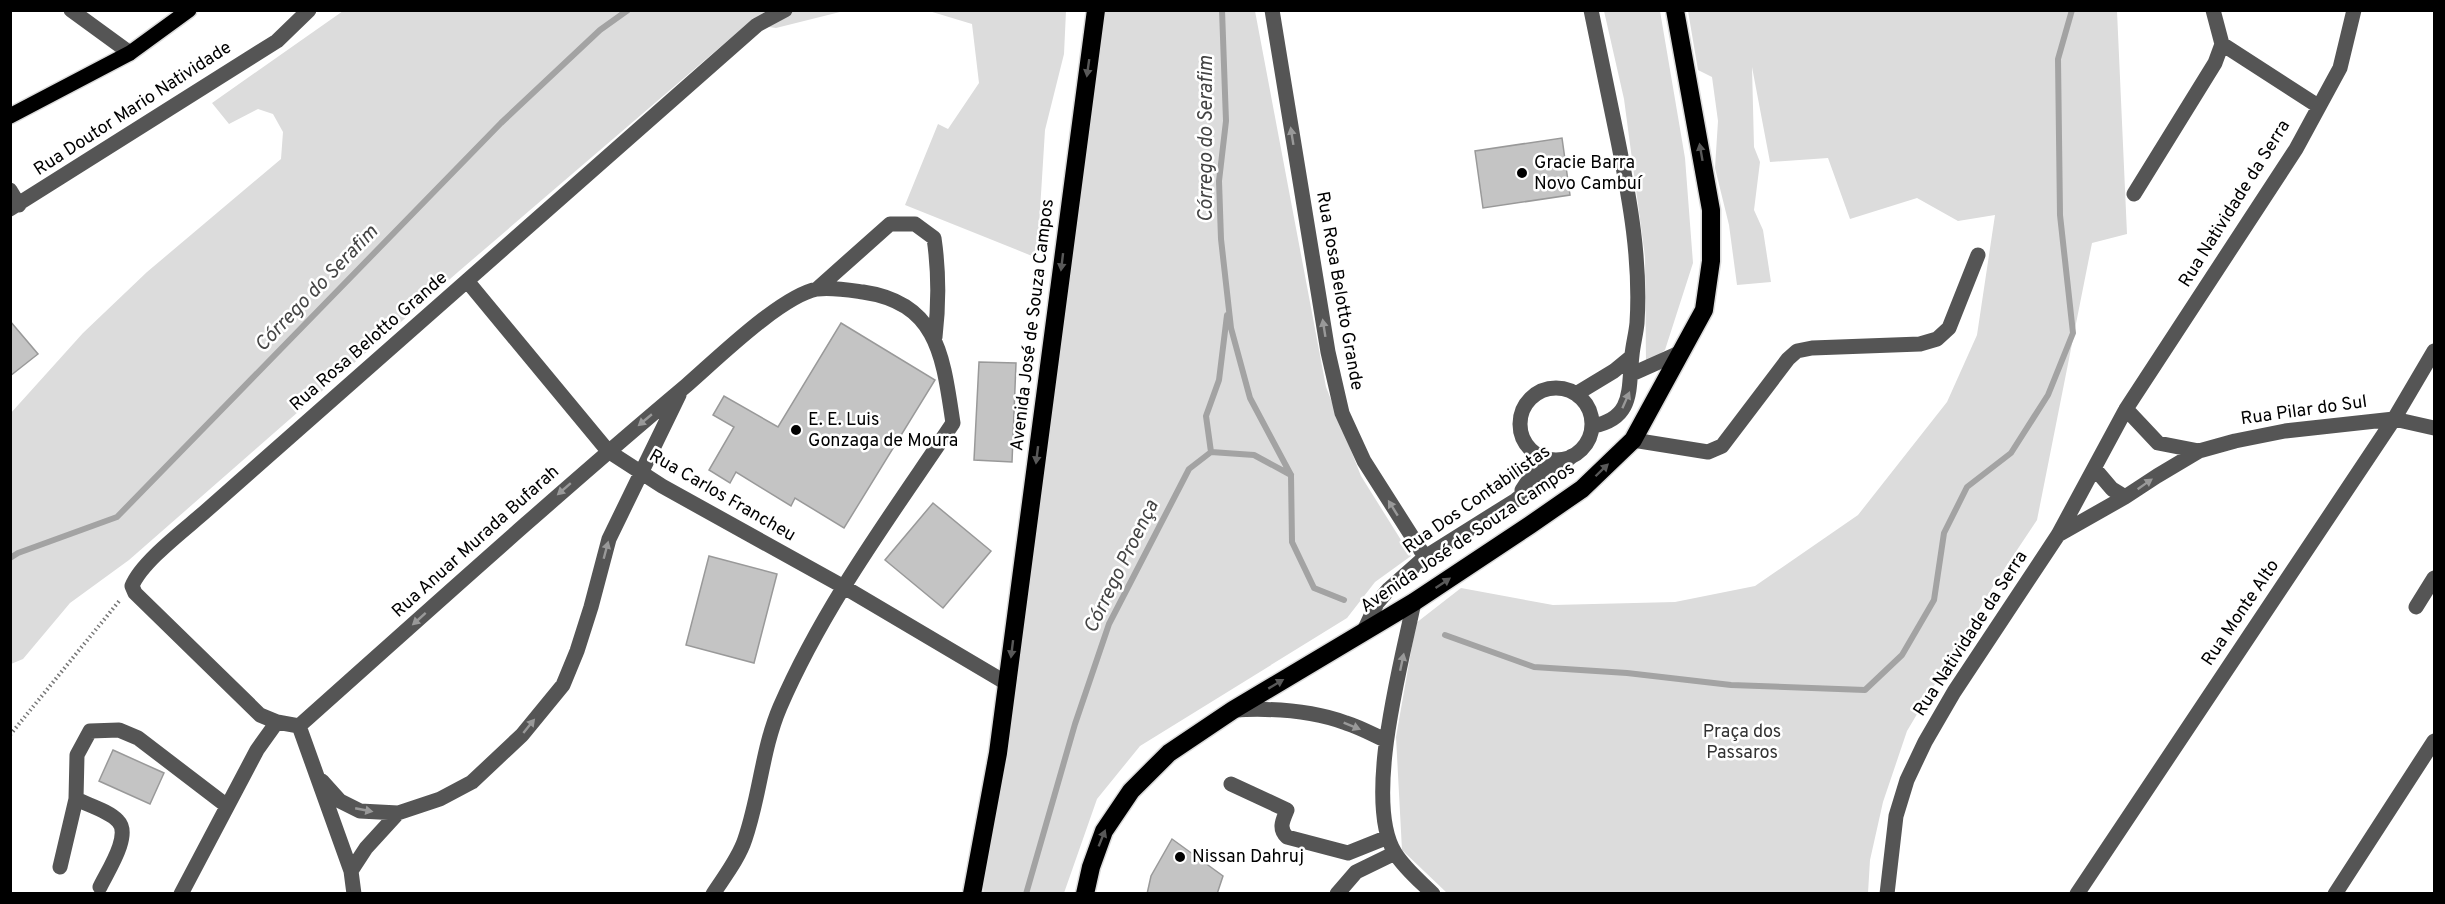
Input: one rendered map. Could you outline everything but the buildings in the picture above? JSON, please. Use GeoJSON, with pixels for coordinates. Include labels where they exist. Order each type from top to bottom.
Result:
{"type":"FeatureCollection","features":[{"type":"Feature","properties":{"kind":"highway","name":"Avenida José de Souza Campos"},"geometry":{"type":"LineString","coordinates":[[971,888],[998,753],[1008,684],[1096,10]]}},
{"type":"Feature","properties":{"kind":"highway","name":"Avenida José de Souza Campos"},"geometry":{"type":"LineString","coordinates":[[1084,894],[1104,831],[1131,791],[1169,753],[1233,710],[1414,602],[1582,489],[1633,440],[1704,310],[1711,261],[1711,210],[1675,10]]}},
{"type":"Feature","properties":{"kind":"main road"},"geometry":{"type":"LineString","coordinates":[[10,116],[130,53],[189,10]]}},
{"type":"Feature","properties":{"kind":"street"},"geometry":{"type":"LineString","coordinates":[[71,10],[130,53]]}},
{"type":"Feature","properties":{"kind":"street","name":"Rua Doutor Mario Natividade"},"geometry":{"type":"LineString","coordinates":[[15,207],[277,41],[309,10]]}},
{"type":"Feature","properties":{"kind":"street","name":"Rua Rosa Belotto Grande"},"geometry":{"type":"LineString","coordinates":[[132,586],[154,558],[757,25],[785,10]]}},
{"type":"Feature","properties":{"kind":"street","name":"Rua Rosa Belotto Grande"},"geometry":{"type":"LineString","coordinates":[[1272,10],[1328,352],[1342,414],[1364,461],[1425,557]]}},
{"type":"Feature","properties":{"kind":"street"},"geometry":{"type":"LineString","coordinates":[[1591,10],[1634,220],[1637,278],[1637,324],[1631,357],[1632,374],[1626,403],[1616,417],[1606,424],[1593,426],[1586,402],[1576,394],[1614,371],[1631,357]]}},
{"type":"Feature","properties":{"kind":"street"},"geometry":{"type":"LineString","coordinates":[[2134,194],[2215,63],[2222,44],[2213,10]]}},
{"type":"Feature","properties":{"kind":"street","name":"Rua Natividade da Serra"},"geometry":{"type":"LineString","coordinates":[[1887,894],[1896,816],[1911,770],[1954,692],[2058,535],[2127,409],[2296,148],[2340,68],[2354,10]]}},
{"type":"Feature","properties":{"kind":"street"},"geometry":{"type":"LineString","coordinates":[[2222,44],[2318,106]]}},
{"type":"Feature","properties":{"kind":"street"},"geometry":{"type":"LineString","coordinates":[[10,190],[15,207]]}},
{"type":"Feature","properties":{"kind":"street"},"geometry":{"type":"LineString","coordinates":[[817,290],[890,224],[915,224],[934,238],[939,272],[935,337]]}},
{"type":"Feature","properties":{"kind":"street"},"geometry":{"type":"LineString","coordinates":[[1633,440],[1708,452],[1722,446],[1788,359],[1797,351],[1812,348],[1920,344],[1936,339],[1949,328],[1978,255]]}},
{"type":"Feature","properties":{"kind":"street","name":"Rua Carlos Francheu"},"geometry":{"type":"LineString","coordinates":[[468,282],[608,451],[662,486],[844,587],[1008,684]]}},
{"type":"Feature","properties":{"kind":"street","name":"Rua Anuar Murada Bufarah"},"geometry":{"type":"LineString","coordinates":[[300,726],[608,451],[779,307],[817,290],[846,290],[883,295],[914,311],[935,337],[946,376],[953,423],[844,587],[807,652],[779,709],[766,747],[745,841],[712,894]]}},
{"type":"Feature","properties":{"kind":"street","name":"Rua Monte Alto"},"geometry":{"type":"LineString","coordinates":[[2077,894],[2394,419],[2434,351]]}},
{"type":"Feature","properties":{"kind":"street"},"geometry":{"type":"LineString","coordinates":[[1632,374],[1679,354]]}},
{"type":"Feature","properties":{"kind":"street","name":"Rua Dos Contabilistas"},"geometry":{"type":"LineString","coordinates":[[1572,456],[1555,460],[1543,458],[1527,446],[1521,435],[1522,413],[1537,393],[1547,389],[1560,388],[1576,394]]}},
{"type":"Feature","properties":{"kind":"street","name":"Rua Anuar Murada Bufarah"},"geometry":{"type":"LineString","coordinates":[[398,813],[440,800],[472,782],[522,735],[563,685],[591,607],[609,538],[643,473],[681,389]]}},
{"type":"Feature","properties":{"kind":"street"},"geometry":{"type":"LineString","coordinates":[[2127,409],[2158,444],[2199,451]]}},
{"type":"Feature","properties":{"kind":"street","name":"Rua Pilar do Sul"},"geometry":{"type":"LineString","coordinates":[[2058,535],[2199,451],[2284,431],[2394,419],[2434,428]]}},
{"type":"Feature","properties":{"kind":"street","name":"Rua Dos Contabilistas"},"geometry":{"type":"LineString","coordinates":[[1363,633],[1377,603],[1389,589],[1425,557],[1515,500],[1583,449],[1590,438],[1593,426]]}},
{"type":"Feature","properties":{"kind":"street","name":"Rua Dos Contabilistas"},"geometry":{"type":"LineString","coordinates":[[1515,500],[1543,458]]}},
{"type":"Feature","properties":{"kind":"street"},"geometry":{"type":"LineString","coordinates":[[2095,469],[2112,489],[2125,497]]}},
{"type":"Feature","properties":{"kind":"street"},"geometry":{"type":"LineString","coordinates":[[2416,607],[2434,578]]}},
{"type":"Feature","properties":{"kind":"street"},"geometry":{"type":"LineString","coordinates":[[132,586],[135,593],[260,715],[277,722],[300,726],[351,871],[354,894]]}},
{"type":"Feature","properties":{"kind":"street"},"geometry":{"type":"LineString","coordinates":[[1414,602],[1385,740],[1384,806],[1388,837],[1395,853],[1433,894]]}},
{"type":"Feature","properties":{"kind":"street"},"geometry":{"type":"LineString","coordinates":[[1233,710],[1261,709],[1322,716],[1347,723],[1385,740]]}},
{"type":"Feature","properties":{"kind":"street"},"geometry":{"type":"LineString","coordinates":[[181,894],[257,750],[277,722]]}},
{"type":"Feature","properties":{"kind":"street"},"geometry":{"type":"LineString","coordinates":[[60,867],[76,799],[77,755],[90,731],[119,730],[138,738],[227,806]]}},
{"type":"Feature","properties":{"kind":"street"},"geometry":{"type":"LineString","coordinates":[[2335,894],[2434,741]]}},
{"type":"Feature","properties":{"kind":"street"},"geometry":{"type":"LineString","coordinates":[[319,777],[340,801],[360,811],[398,813]]}},
{"type":"Feature","properties":{"kind":"street"},"geometry":{"type":"LineString","coordinates":[[1231,784],[1287,810],[1281,825],[1282,832],[1287,837],[1348,853],[1388,837]]}},
{"type":"Feature","properties":{"kind":"street"},"geometry":{"type":"LineString","coordinates":[[76,799],[117,820],[123,827],[124,837],[100,887]]}},
{"type":"Feature","properties":{"kind":"street"},"geometry":{"type":"LineString","coordinates":[[351,871],[366,848],[398,813]]}},
{"type":"Feature","properties":{"kind":"street"},"geometry":{"type":"LineString","coordinates":[[1348,853],[1356,872]]}},
{"type":"Feature","properties":{"kind":"street"},"geometry":{"type":"LineString","coordinates":[[1337,894],[1356,872],[1395,853]]}},
{"type":"Feature","properties":{"kind":"path"},"geometry":{"type":"LineString","coordinates":[[10,735],[132,586]]}},
{"type":"Feature","properties":{"kind":"green space"},"geometry":{"type":"Polygon","coordinates":[[[343,11],[844,11],[776,28],[747,24],[458,272],[129,560],[70,603],[23,659],[11,664],[10,414],[83,333],[147,272],[281,159],[283,132],[273,114],[258,109],[229,124],[212,103],[343,11]]]}},
{"type":"Feature","properties":{"kind":"green space"},"geometry":{"type":"Polygon","coordinates":[[[929,11],[1066,11],[1064,54],[1045,130],[1037,258],[905,205],[938,124],[948,129],[979,83],[972,24],[929,11]]]}},
{"type":"Feature","properties":{"kind":"green space"},"geometry":{"type":"Polygon","coordinates":[[[1096,11],[1255,11],[1326,387],[1361,476],[1411,556],[1375,582],[1347,618],[1140,746],[1097,799],[1064,893],[983,894],[998,753],[1096,11]]]}},
{"type":"Feature","properties":{"kind":"green space"},"geometry":{"type":"Polygon","coordinates":[[[1604,11],[1660,11],[1685,158],[1693,263],[1665,350],[1646,364],[1645,257],[1624,99],[1604,11]]]}},
{"type":"Feature","properties":{"kind":"green space","name":"Praça dos Passaros"},"geometry":{"type":"Polygon","coordinates":[[[1688,11],[2117,11],[2127,234],[2092,243],[2037,520],[1995,583],[1907,731],[1883,802],[1870,860],[1868,893],[1447,893],[1402,850],[1396,737],[1416,623],[1461,588],[1553,605],[1675,602],[1755,586],[1858,515],[1947,402],[1977,335],[1995,215],[1958,221],[1917,198],[1850,219],[1828,158],[1770,162],[1752,67],[1754,147],[1760,162],[1754,210],[1763,230],[1771,282],[1737,285],[1729,225],[1715,168],[1718,121],[1712,77],[1698,70],[1688,11]]]}},
{"type":"Feature","properties":{"kind":"waterway","name":"Córrego do Serafim"},"geometry":{"type":"LineString","coordinates":[[10,558],[18,553],[117,517],[501,123],[600,30],[628,10]]}},
{"type":"Feature","properties":{"kind":"waterway","name":"Córrego do Serafim"},"geometry":{"type":"LineString","coordinates":[[1222,10],[1226,121],[1219,181],[1221,239],[1231,328],[1250,398],[1291,475],[1292,542],[1314,588],[1344,600]]}},
{"type":"Feature","properties":{"kind":"waterway"},"geometry":{"type":"LineString","coordinates":[[1445,635],[1534,667],[1627,673],[1731,685],[1865,690],[1902,655],[1934,600],[1944,533],[1967,487],[2011,453],[2048,395],[2073,333],[2060,215],[2058,59],[2072,10]]}},
{"type":"Feature","properties":{"kind":"waterway","name":"Córrego do Serafim"},"geometry":{"type":"LineString","coordinates":[[1211,452],[1206,416],[1219,380],[1227,315]]}},
{"type":"Feature","properties":{"kind":"waterway","name":"Córrego Proença"},"geometry":{"type":"LineString","coordinates":[[1026,894],[1075,724],[1109,624],[1189,469],[1211,452],[1254,455],[1291,475]]}},
{"type":"Feature","properties":{"kind":"place","name":"Gracie Barra Novo Cambuí"},"geometry":{"type":"Point","coordinates":[1522,173]}},
{"type":"Feature","properties":{"kind":"place","name":"E. E. Luis Gonzaga de Moura"},"geometry":{"type":"Point","coordinates":[796,430]}},
{"type":"Feature","properties":{"kind":"place","name":"Nissan Dahruj"},"geometry":{"type":"Point","coordinates":[1180,857]}}]}
